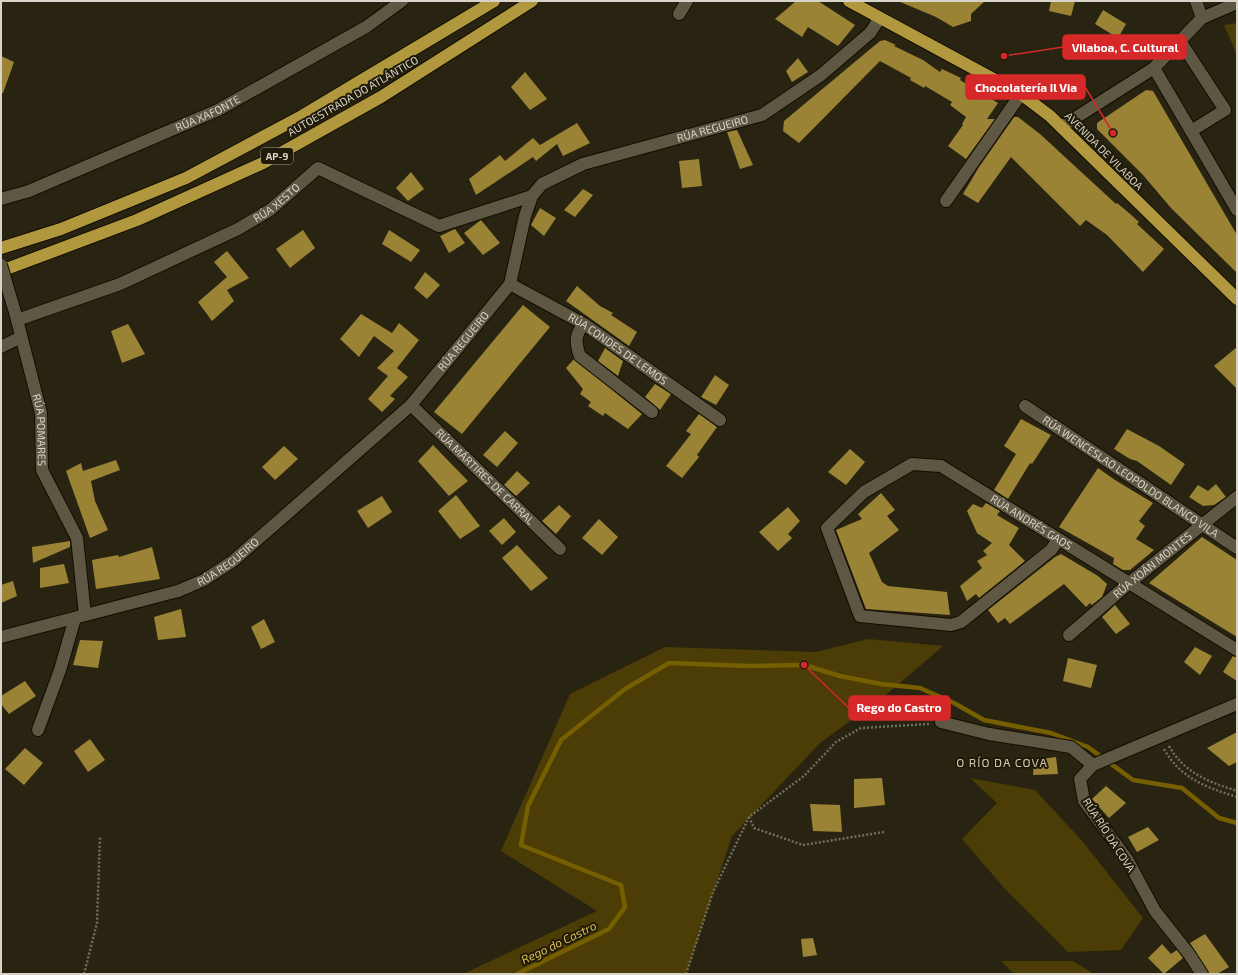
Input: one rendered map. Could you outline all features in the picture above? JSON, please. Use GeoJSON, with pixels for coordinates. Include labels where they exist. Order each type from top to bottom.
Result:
{"type":"FeatureCollection","features":[{"type":"Feature","properties":{"kind":"highway","name":"AUTOESTRADA DO ATLÁNTICO"},"geometry":{"type":"LineString","coordinates":[[1,248],[61,229],[186,178],[302,116],[494,1]]}},
{"type":"Feature","properties":{"kind":"highway","name":"AUTOESTRADA DO ATLÁNTICO"},"geometry":{"type":"LineString","coordinates":[[1,272],[137,220],[263,163],[381,97],[532,1]]}},
{"type":"Feature","properties":{"kind":"highway","name":"AVENIDA DE VILABOA"},"geometry":{"type":"LineString","coordinates":[[849,1],[1021,94],[1050,116],[1237,299]]}},
{"type":"Feature","properties":{"kind":"street","name":"RÚA XAFONTE"},"geometry":{"type":"LineString","coordinates":[[1,199],[29,191],[218,110],[366,27],[402,1]]}},
{"type":"Feature","properties":{"kind":"street"},"geometry":{"type":"LineString","coordinates":[[679,14],[687,1]]}},
{"type":"Feature","properties":{"kind":"street"},"geometry":{"type":"LineString","coordinates":[[1196,1],[1202,18]]}},
{"type":"Feature","properties":{"kind":"street"},"geometry":{"type":"LineString","coordinates":[[1061,127],[1154,68],[1202,18],[1237,3]]}},
{"type":"Feature","properties":{"kind":"street","name":"RÚA REGUEIRO"},"geometry":{"type":"LineString","coordinates":[[1,638],[178,591],[204,580],[249,548],[411,405],[510,284],[525,216],[532,196],[542,184],[584,164],[762,115],[821,75],[870,33],[880,18]]}},
{"type":"Feature","properties":{"kind":"street"},"geometry":{"type":"LineString","coordinates":[[1180,41],[1225,110],[1191,131]]}},
{"type":"Feature","properties":{"kind":"street"},"geometry":{"type":"LineString","coordinates":[[1154,68],[1237,210]]}},
{"type":"Feature","properties":{"kind":"street"},"geometry":{"type":"LineString","coordinates":[[946,202],[1021,94]]}},
{"type":"Feature","properties":{"kind":"street","name":"RÚA XESTO"},"geometry":{"type":"LineString","coordinates":[[15,314],[120,284],[238,229],[270,210],[318,168],[439,226],[532,196]]}},
{"type":"Feature","properties":{"kind":"street","name":"RÚA POMARES"},"geometry":{"type":"LineString","coordinates":[[1,265],[41,413],[42,470],[76,538],[80,616]]}},
{"type":"Feature","properties":{"kind":"street","name":"RÚA CONDES DE LEMOS"},"geometry":{"type":"LineString","coordinates":[[510,284],[584,324],[720,420]]}},
{"type":"Feature","properties":{"kind":"street"},"geometry":{"type":"LineString","coordinates":[[584,324],[577,332],[577,348],[580,356],[652,412]]}},
{"type":"Feature","properties":{"kind":"street"},"geometry":{"type":"LineString","coordinates":[[1,347],[21,337]]}},
{"type":"Feature","properties":{"kind":"street","name":"RÚA MÁRTIRES DE CARRAL"},"geometry":{"type":"LineString","coordinates":[[411,405],[560,549]]}},
{"type":"Feature","properties":{"kind":"street","name":"RÚA WENCESLAO LEOPOLDO BLANCO VILA"},"geometry":{"type":"LineString","coordinates":[[1025,406],[1237,548]]}},
{"type":"Feature","properties":{"kind":"street","name":"RÚA ANDRÉS GAOS"},"geometry":{"type":"LineString","coordinates":[[1058,540],[1051,550],[961,622],[950,625],[860,616],[827,528],[864,492],[912,464],[941,466],[1128,584],[1237,650]]}},
{"type":"Feature","properties":{"kind":"street","name":"RÚA XOÁN MONTES"},"geometry":{"type":"LineString","coordinates":[[1069,635],[1128,584],[1237,497]]}},
{"type":"Feature","properties":{"kind":"street"},"geometry":{"type":"LineString","coordinates":[[38,730],[80,616]]}},
{"type":"Feature","properties":{"kind":"street","name":"RÚA RÍO DA COVA"},"geometry":{"type":"LineString","coordinates":[[1202,974],[1189,954],[1155,911],[1127,859],[1084,801],[1080,779],[1093,765],[1237,704]]}},
{"type":"Feature","properties":{"kind":"street"},"geometry":{"type":"LineString","coordinates":[[942,722],[996,735],[1071,747],[1093,765]]}},
{"type":"Feature","properties":{"kind":"path"},"geometry":{"type":"LineString","coordinates":[[686,974],[713,892],[749,818],[804,776],[836,742],[861,728],[942,722]]}},
{"type":"Feature","properties":{"kind":"path"},"geometry":{"type":"LineString","coordinates":[[1161,737],[1176,758],[1189,771],[1237,791]]}},
{"type":"Feature","properties":{"kind":"path"},"geometry":{"type":"LineString","coordinates":[[1161,737],[1172,763],[1185,776],[1221,792],[1237,797]]}},
{"type":"Feature","properties":{"kind":"path"},"geometry":{"type":"LineString","coordinates":[[749,818],[754,828],[803,845],[884,832]]}},
{"type":"Feature","properties":{"kind":"path"},"geometry":{"type":"LineString","coordinates":[[84,974],[97,923],[100,836]]}},
{"type":"Feature","properties":{"kind":"shaded area"},"geometry":{"type":"Polygon","coordinates":[[[1237,23],[1237,55],[1224,25],[1237,23]]]}},
{"type":"Feature","properties":{"kind":"shaded area"},"geometry":{"type":"Polygon","coordinates":[[[868,639],[943,646],[887,694],[820,743],[732,836],[686,974],[463,974],[597,911],[501,851],[570,694],[665,647],[816,652],[868,639]]]}},
{"type":"Feature","properties":{"kind":"shaded area"},"geometry":{"type":"Polygon","coordinates":[[[970,778],[1035,790],[1083,842],[1143,918],[1121,950],[1068,952],[1006,890],[962,839],[997,803],[970,778]]]}},
{"type":"Feature","properties":{"kind":"shaded area"},"geometry":{"type":"Polygon","coordinates":[[[1001,961],[1073,961],[1094,974],[1014,974],[1001,961]]]}},
{"type":"Feature","properties":{"kind":"building"},"geometry":{"type":"Polygon","coordinates":[[[796,1],[818,1],[855,25],[838,46],[808,27],[802,37],[775,19],[796,1]]]}},
{"type":"Feature","properties":{"kind":"building"},"geometry":{"type":"Polygon","coordinates":[[[898,1],[985,1],[971,14],[971,21],[953,27],[936,17],[898,1]]]}},
{"type":"Feature","properties":{"kind":"building"},"geometry":{"type":"Polygon","coordinates":[[[1051,1],[1075,1],[1071,16],[1049,11],[1051,1]]]}},
{"type":"Feature","properties":{"kind":"building"},"geometry":{"type":"Polygon","coordinates":[[[1103,10],[1126,24],[1118,38],[1095,24],[1103,10]]]}},
{"type":"Feature","properties":{"kind":"building"},"geometry":{"type":"Polygon","coordinates":[[[885,40],[923,60],[940,72],[942,69],[961,78],[960,80],[998,103],[987,119],[995,119],[966,159],[948,146],[963,125],[962,124],[966,117],[950,105],[952,102],[925,86],[924,88],[910,80],[911,78],[880,61],[799,143],[783,131],[784,121],[880,41],[885,40]]]}},
{"type":"Feature","properties":{"kind":"building"},"geometry":{"type":"Polygon","coordinates":[[[1,56],[14,62],[3,93],[1,93],[1,56]]]}},
{"type":"Feature","properties":{"kind":"building"},"geometry":{"type":"Polygon","coordinates":[[[798,58],[808,72],[792,82],[786,71],[798,58]]]}},
{"type":"Feature","properties":{"kind":"building"},"geometry":{"type":"Polygon","coordinates":[[[525,72],[547,99],[530,110],[511,87],[525,72]]]}},
{"type":"Feature","properties":{"kind":"building"},"geometry":{"type":"Polygon","coordinates":[[[1146,90],[1153,91],[1237,235],[1237,273],[1171,208],[1143,175],[1097,129],[1097,123],[1146,90]]]}},
{"type":"Feature","properties":{"kind":"building"},"geometry":{"type":"Polygon","coordinates":[[[1014,117],[1018,117],[1040,134],[1116,204],[1117,203],[1139,222],[1137,224],[1164,249],[1143,272],[1107,235],[1086,220],[1080,226],[1011,157],[978,203],[963,194],[979,167],[1014,117]]]}},
{"type":"Feature","properties":{"kind":"building"},"geometry":{"type":"Polygon","coordinates":[[[577,123],[590,143],[563,156],[557,144],[536,161],[533,157],[476,195],[469,179],[500,155],[505,161],[533,138],[540,145],[577,123]]]}},
{"type":"Feature","properties":{"kind":"building"},"geometry":{"type":"Polygon","coordinates":[[[737,130],[753,165],[740,169],[727,132],[737,130]]]}},
{"type":"Feature","properties":{"kind":"building"},"geometry":{"type":"Polygon","coordinates":[[[699,159],[702,186],[682,188],[679,161],[699,159]]]}},
{"type":"Feature","properties":{"kind":"building"},"geometry":{"type":"Polygon","coordinates":[[[411,172],[424,189],[408,201],[396,188],[411,172]]]}},
{"type":"Feature","properties":{"kind":"building"},"geometry":{"type":"Polygon","coordinates":[[[583,189],[593,195],[575,217],[564,210],[583,189]]]}},
{"type":"Feature","properties":{"kind":"building"},"geometry":{"type":"Polygon","coordinates":[[[540,208],[556,218],[544,236],[531,225],[540,208]]]}},
{"type":"Feature","properties":{"kind":"building"},"geometry":{"type":"Polygon","coordinates":[[[481,220],[500,243],[483,255],[464,233],[481,220]]]}},
{"type":"Feature","properties":{"kind":"building"},"geometry":{"type":"Polygon","coordinates":[[[455,229],[465,243],[449,253],[440,236],[455,229]]]}},
{"type":"Feature","properties":{"kind":"building"},"geometry":{"type":"Polygon","coordinates":[[[303,230],[315,248],[290,268],[276,249],[303,230]]]}},
{"type":"Feature","properties":{"kind":"building"},"geometry":{"type":"Polygon","coordinates":[[[389,230],[420,250],[411,262],[382,244],[389,230]]]}},
{"type":"Feature","properties":{"kind":"building"},"geometry":{"type":"Polygon","coordinates":[[[227,251],[249,278],[227,290],[234,301],[212,321],[198,302],[227,277],[214,262],[227,251]]]}},
{"type":"Feature","properties":{"kind":"building"},"geometry":{"type":"Polygon","coordinates":[[[425,272],[440,285],[427,299],[414,288],[425,272]]]}},
{"type":"Feature","properties":{"kind":"building"},"geometry":{"type":"Polygon","coordinates":[[[577,286],[600,306],[613,313],[611,315],[637,332],[629,346],[566,301],[577,286]]]}},
{"type":"Feature","properties":{"kind":"building"},"geometry":{"type":"Polygon","coordinates":[[[523,305],[550,327],[462,434],[434,412],[523,305]]]}},
{"type":"Feature","properties":{"kind":"building"},"geometry":{"type":"Polygon","coordinates":[[[361,314],[392,333],[399,323],[419,340],[397,368],[408,377],[390,396],[395,399],[382,412],[368,399],[388,376],[377,368],[394,351],[374,336],[359,357],[340,339],[361,314]]]}},
{"type":"Feature","properties":{"kind":"building"},"geometry":{"type":"Polygon","coordinates":[[[128,324],[145,354],[122,363],[111,331],[128,324]]]}},
{"type":"Feature","properties":{"kind":"building"},"geometry":{"type":"Polygon","coordinates":[[[1237,347],[1237,389],[1214,366],[1237,347]]]}},
{"type":"Feature","properties":{"kind":"building"},"geometry":{"type":"Polygon","coordinates":[[[605,348],[623,361],[618,376],[598,361],[605,348]]]}},
{"type":"Feature","properties":{"kind":"building"},"geometry":{"type":"Polygon","coordinates":[[[574,359],[642,414],[628,429],[605,413],[603,416],[588,406],[591,402],[580,394],[583,389],[566,368],[574,359]]]}},
{"type":"Feature","properties":{"kind":"building"},"geometry":{"type":"Polygon","coordinates":[[[715,375],[729,385],[716,405],[701,397],[715,375]]]}},
{"type":"Feature","properties":{"kind":"building"},"geometry":{"type":"Polygon","coordinates":[[[655,384],[671,394],[660,410],[645,397],[655,384]]]}},
{"type":"Feature","properties":{"kind":"building"},"geometry":{"type":"Polygon","coordinates":[[[699,414],[717,427],[697,455],[699,457],[682,478],[666,466],[691,434],[686,431],[699,414]]]}},
{"type":"Feature","properties":{"kind":"building"},"geometry":{"type":"Polygon","coordinates":[[[1021,419],[1051,435],[1032,464],[1030,463],[1008,499],[994,490],[1016,454],[1004,446],[1021,419]]]}},
{"type":"Feature","properties":{"kind":"building"},"geometry":{"type":"Polygon","coordinates":[[[1127,429],[1159,446],[1185,464],[1171,485],[1137,461],[1130,459],[1114,449],[1127,429]]]}},
{"type":"Feature","properties":{"kind":"building"},"geometry":{"type":"Polygon","coordinates":[[[505,431],[518,443],[497,467],[483,455],[505,431]]]}},
{"type":"Feature","properties":{"kind":"building"},"geometry":{"type":"Polygon","coordinates":[[[433,445],[468,481],[449,496],[418,461],[433,445]]]}},
{"type":"Feature","properties":{"kind":"building"},"geometry":{"type":"Polygon","coordinates":[[[284,446],[298,459],[275,480],[262,467],[284,446]]]}},
{"type":"Feature","properties":{"kind":"building"},"geometry":{"type":"Polygon","coordinates":[[[850,449],[865,462],[846,485],[828,472],[850,449]]]}},
{"type":"Feature","properties":{"kind":"building"},"geometry":{"type":"Polygon","coordinates":[[[116,460],[120,470],[91,481],[95,501],[108,530],[90,538],[66,471],[81,463],[83,471],[116,460]]]}},
{"type":"Feature","properties":{"kind":"building"},"geometry":{"type":"Polygon","coordinates":[[[1098,468],[1153,503],[1139,521],[1145,526],[1136,539],[1154,550],[1130,570],[1123,570],[1113,564],[1114,558],[1059,527],[1098,468]]]}},
{"type":"Feature","properties":{"kind":"building"},"geometry":{"type":"Polygon","coordinates":[[[517,471],[530,483],[516,496],[504,485],[517,471]]]}},
{"type":"Feature","properties":{"kind":"building"},"geometry":{"type":"Polygon","coordinates":[[[1216,484],[1226,497],[1214,505],[1203,506],[1189,497],[1198,485],[1208,491],[1216,484]]]}},
{"type":"Feature","properties":{"kind":"building"},"geometry":{"type":"Polygon","coordinates":[[[881,493],[895,510],[887,516],[899,530],[869,553],[882,582],[888,586],[947,592],[950,615],[866,609],[836,530],[862,519],[858,514],[881,493]]]}},
{"type":"Feature","properties":{"kind":"building"},"geometry":{"type":"Polygon","coordinates":[[[456,495],[480,526],[460,539],[438,511],[456,495]]]}},
{"type":"Feature","properties":{"kind":"building"},"geometry":{"type":"Polygon","coordinates":[[[382,496],[392,512],[368,528],[357,511],[382,496]]]}},
{"type":"Feature","properties":{"kind":"building"},"geometry":{"type":"Polygon","coordinates":[[[986,503],[1000,511],[997,515],[1019,528],[1009,545],[1025,561],[979,598],[976,594],[967,601],[960,586],[982,568],[977,561],[987,555],[983,551],[992,543],[977,533],[967,511],[973,504],[982,508],[986,503]]]}},
{"type":"Feature","properties":{"kind":"building"},"geometry":{"type":"Polygon","coordinates":[[[559,505],[571,516],[556,534],[542,521],[559,505]]]}},
{"type":"Feature","properties":{"kind":"building"},"geometry":{"type":"Polygon","coordinates":[[[788,507],[800,521],[788,534],[792,538],[778,551],[759,532],[788,507]]]}},
{"type":"Feature","properties":{"kind":"building"},"geometry":{"type":"Polygon","coordinates":[[[504,518],[516,532],[502,545],[489,531],[504,518]]]}},
{"type":"Feature","properties":{"kind":"building"},"geometry":{"type":"Polygon","coordinates":[[[599,519],[618,537],[602,555],[582,538],[599,519]]]}},
{"type":"Feature","properties":{"kind":"building"},"geometry":{"type":"Polygon","coordinates":[[[1202,537],[1237,560],[1237,637],[1149,583],[1202,537]]]}},
{"type":"Feature","properties":{"kind":"building"},"geometry":{"type":"Polygon","coordinates":[[[70,541],[70,547],[33,563],[32,547],[70,541]]]}},
{"type":"Feature","properties":{"kind":"building"},"geometry":{"type":"Polygon","coordinates":[[[517,545],[548,578],[531,591],[502,558],[517,545]]]}},
{"type":"Feature","properties":{"kind":"building"},"geometry":{"type":"Polygon","coordinates":[[[152,547],[160,579],[96,589],[92,560],[118,555],[119,557],[152,547]]]}},
{"type":"Feature","properties":{"kind":"building"},"geometry":{"type":"Polygon","coordinates":[[[1061,554],[1098,576],[1107,584],[1102,597],[1092,605],[1090,603],[1086,607],[1064,584],[1010,624],[1005,618],[998,623],[988,610],[1055,557],[1061,554]]]}},
{"type":"Feature","properties":{"kind":"building"},"geometry":{"type":"Polygon","coordinates":[[[64,564],[69,583],[40,588],[40,568],[64,564]]]}},
{"type":"Feature","properties":{"kind":"building"},"geometry":{"type":"Polygon","coordinates":[[[13,581],[17,596],[1,603],[1,585],[13,581]]]}},
{"type":"Feature","properties":{"kind":"building"},"geometry":{"type":"Polygon","coordinates":[[[1115,605],[1130,624],[1116,634],[1102,617],[1115,605]]]}},
{"type":"Feature","properties":{"kind":"building"},"geometry":{"type":"Polygon","coordinates":[[[181,609],[186,637],[158,640],[154,617],[181,609]]]}},
{"type":"Feature","properties":{"kind":"building"},"geometry":{"type":"Polygon","coordinates":[[[264,619],[275,642],[261,649],[251,627],[264,619]]]}},
{"type":"Feature","properties":{"kind":"building"},"geometry":{"type":"Polygon","coordinates":[[[80,640],[103,641],[98,668],[73,665],[80,640]]]}},
{"type":"Feature","properties":{"kind":"building"},"geometry":{"type":"Polygon","coordinates":[[[1195,647],[1212,656],[1200,675],[1184,662],[1195,647]]]}},
{"type":"Feature","properties":{"kind":"building"},"geometry":{"type":"Polygon","coordinates":[[[1233,656],[1237,657],[1237,681],[1223,672],[1233,656]]]}},
{"type":"Feature","properties":{"kind":"building"},"geometry":{"type":"Polygon","coordinates":[[[1068,658],[1097,665],[1091,688],[1063,681],[1068,658]]]}},
{"type":"Feature","properties":{"kind":"building"},"geometry":{"type":"Polygon","coordinates":[[[25,681],[36,696],[9,714],[1,704],[1,696],[25,681]]]}},
{"type":"Feature","properties":{"kind":"building"},"geometry":{"type":"Polygon","coordinates":[[[1237,732],[1237,762],[1229,766],[1207,748],[1237,732]]]}},
{"type":"Feature","properties":{"kind":"building"},"geometry":{"type":"Polygon","coordinates":[[[90,739],[105,760],[88,772],[74,751],[90,739]]]}},
{"type":"Feature","properties":{"kind":"building"},"geometry":{"type":"Polygon","coordinates":[[[25,748],[43,763],[24,785],[5,769],[25,748]]]}},
{"type":"Feature","properties":{"kind":"building"},"geometry":{"type":"Polygon","coordinates":[[[1056,757],[1058,774],[1033,775],[1034,760],[1056,757]]]}},
{"type":"Feature","properties":{"kind":"building"},"geometry":{"type":"Polygon","coordinates":[[[882,778],[885,805],[854,808],[854,779],[882,778]]]}},
{"type":"Feature","properties":{"kind":"building"},"geometry":{"type":"Polygon","coordinates":[[[1106,786],[1126,803],[1109,818],[1092,799],[1106,786]]]}},
{"type":"Feature","properties":{"kind":"building"},"geometry":{"type":"Polygon","coordinates":[[[810,804],[840,805],[842,832],[813,831],[810,804]]]}},
{"type":"Feature","properties":{"kind":"building"},"geometry":{"type":"Polygon","coordinates":[[[1148,827],[1159,840],[1137,852],[1128,837],[1148,827]]]}},
{"type":"Feature","properties":{"kind":"building"},"geometry":{"type":"Polygon","coordinates":[[[1205,934],[1229,967],[1217,974],[1209,974],[1190,943],[1205,934]]]}},
{"type":"Feature","properties":{"kind":"building"},"geometry":{"type":"Polygon","coordinates":[[[813,938],[817,955],[803,957],[801,939],[813,938]]]}},
{"type":"Feature","properties":{"kind":"building"},"geometry":{"type":"Polygon","coordinates":[[[1162,944],[1171,954],[1177,950],[1183,958],[1164,974],[1148,958],[1162,944]]]}},
{"type":"Feature","properties":{"kind":"waterway","name":"Rego do Castro"},"geometry":{"type":"LineString","coordinates":[[517,974],[609,929],[625,907],[621,885],[521,845],[528,806],[561,740],[625,689],[669,663],[748,666],[804,665],[840,676],[881,684],[920,688],[954,703],[984,720],[1051,733],[1088,747],[1133,780],[1182,788],[1219,818],[1237,823]]}},
{"type":"Feature","properties":{"kind":"place","name":"Vilaboa, C. Cultural"},"geometry":{"type":"Point","coordinates":[1004,56]}},
{"type":"Feature","properties":{"kind":"place","name":"Chocolatería Il Via"},"geometry":{"type":"Point","coordinates":[1113,133]}},
{"type":"Feature","properties":{"kind":"place","name":"Rego do Castro"},"geometry":{"type":"Point","coordinates":[804,665]}},
{"type":"Feature","properties":{"kind":"district","name":"O RÍO DA COVA"},"geometry":{"type":"Point","coordinates":[1002,763]}}]}
